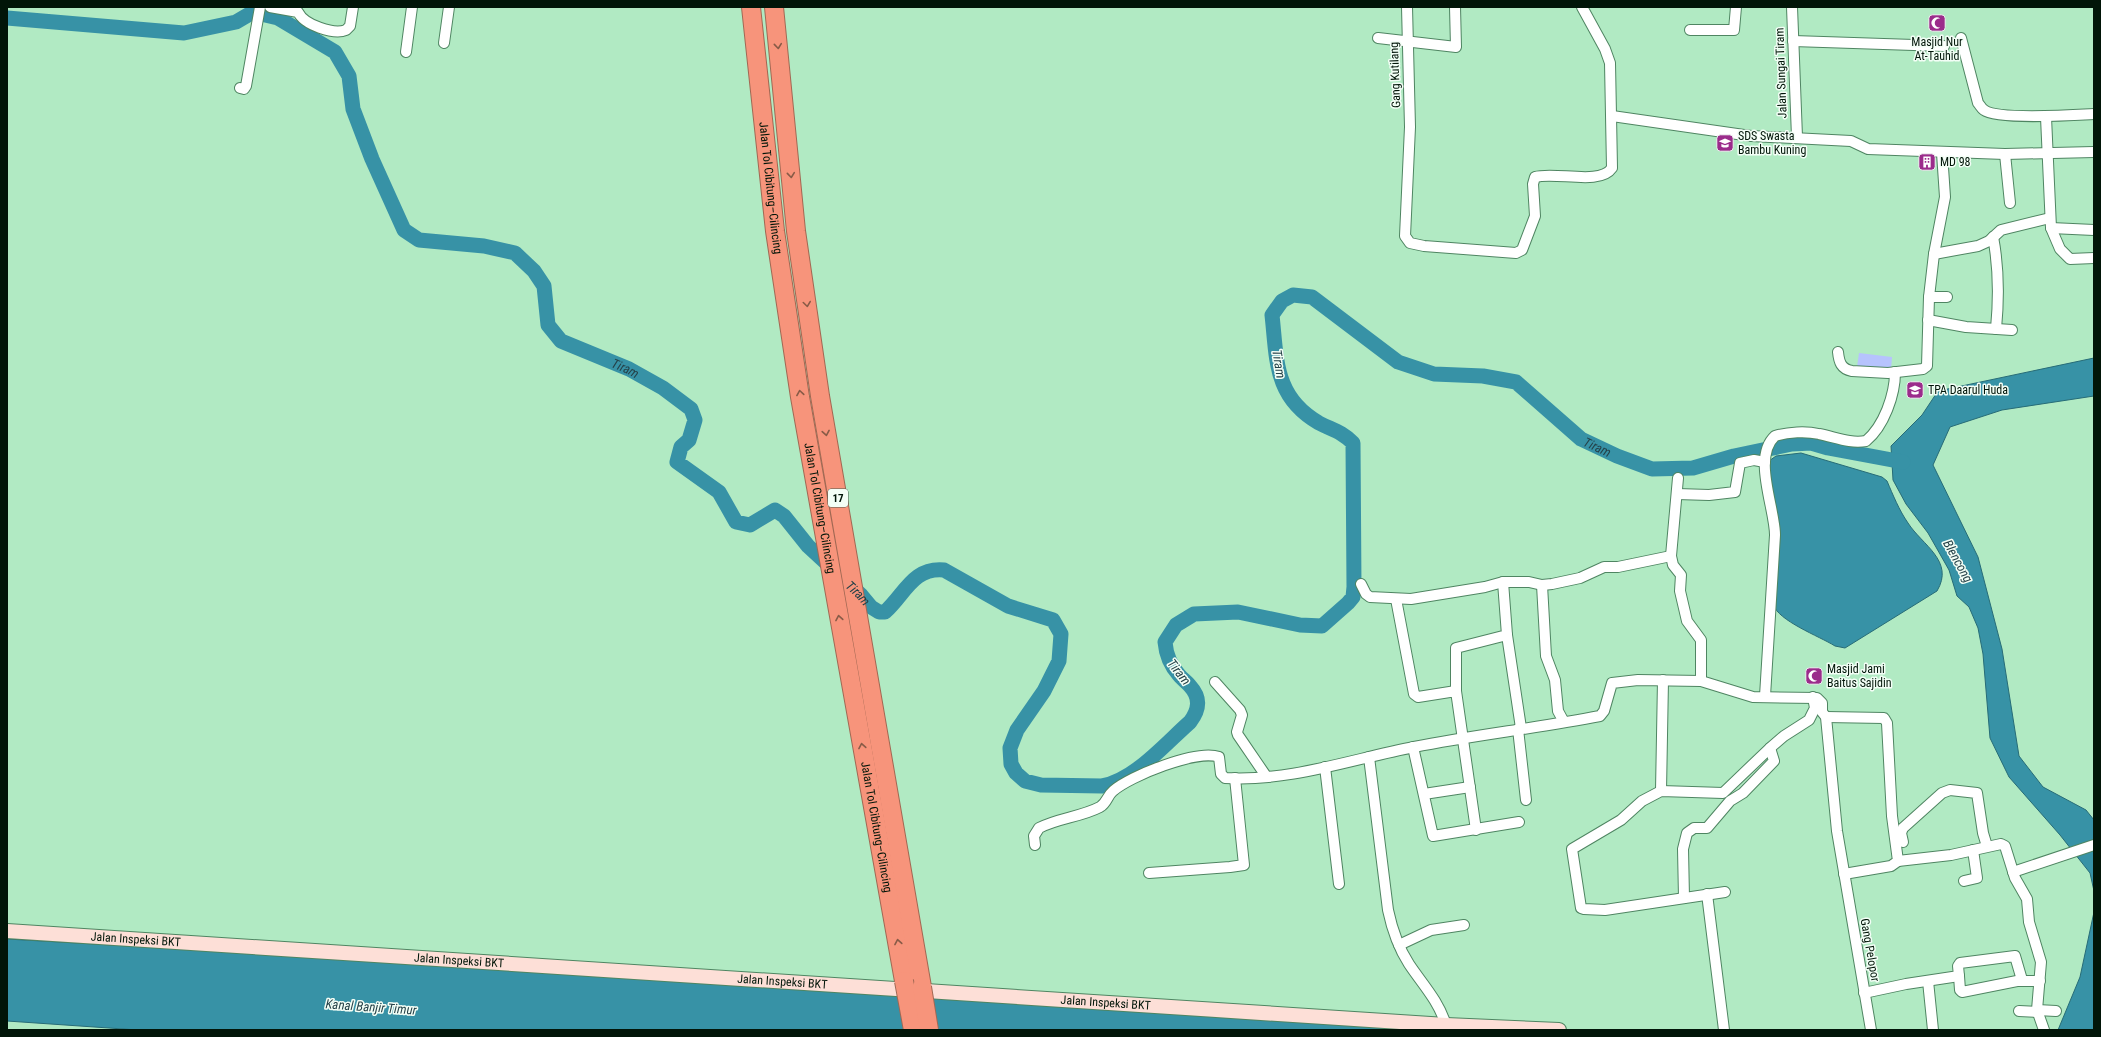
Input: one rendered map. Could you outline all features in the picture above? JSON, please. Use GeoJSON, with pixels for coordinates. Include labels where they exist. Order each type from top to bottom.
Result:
{"type":"FeatureCollection","features":[{"type":"Feature","properties":{"kind":"highway","name":"Jalan Tol Cibitung–Cilincing"},"geometry":{"type":"LineString","coordinates":[[751,7],[775,231],[800,397],[913,1030]]}},
{"type":"Feature","properties":{"kind":"highway","name":"Jalan Tol Cibitung–Cilincing"},"geometry":{"type":"LineString","coordinates":[[774,7],[796,231],[820,396],[929,1030]]}},
{"type":"Feature","properties":{"kind":"street"},"geometry":{"type":"LineString","coordinates":[[270,7],[299,10],[304,21],[340,32],[346,30],[350,26],[353,7]]}},
{"type":"Feature","properties":{"kind":"street"},"geometry":{"type":"LineString","coordinates":[[406,52],[412,7]]}},
{"type":"Feature","properties":{"kind":"street"},"geometry":{"type":"LineString","coordinates":[[444,43],[449,7]]}},
{"type":"Feature","properties":{"kind":"street","name":"Gang Kutilang"},"geometry":{"type":"LineString","coordinates":[[1407,7],[1410,127],[1405,236],[1408,242],[1424,246],[1520,252],[1535,216],[1534,179],[1538,176],[1556,175],[1589,177],[1610,171],[1612,168],[1612,116]]}},
{"type":"Feature","properties":{"kind":"street"},"geometry":{"type":"LineString","coordinates":[[1378,38],[1456,47],[1455,7]]}},
{"type":"Feature","properties":{"kind":"street"},"geometry":{"type":"LineString","coordinates":[[1582,7],[1609,59],[1612,116],[1751,136],[1851,140],[1868,148],[1942,153],[2047,154],[2094,152]]}},
{"type":"Feature","properties":{"kind":"street"},"geometry":{"type":"LineString","coordinates":[[1690,30],[1734,30],[1736,7]]}},
{"type":"Feature","properties":{"kind":"street","name":"Jalan Sungai Tiram"},"geometry":{"type":"LineString","coordinates":[[1792,7],[1796,137]]}},
{"type":"Feature","properties":{"kind":"street"},"geometry":{"type":"LineString","coordinates":[[240,88],[244,89],[246,86],[259,9]]}},
{"type":"Feature","properties":{"kind":"street"},"geometry":{"type":"LineString","coordinates":[[1961,38],[1978,103],[1984,110],[1995,113],[2046,117],[2094,114]]}},
{"type":"Feature","properties":{"kind":"street"},"geometry":{"type":"LineString","coordinates":[[1793,40],[1944,46]]}},
{"type":"Feature","properties":{"kind":"street"},"geometry":{"type":"LineString","coordinates":[[2046,117],[2051,223],[2060,248],[2070,258],[2094,258]]}},
{"type":"Feature","properties":{"kind":"street"},"geometry":{"type":"LineString","coordinates":[[1838,352],[1840,364],[1847,370],[1878,374],[1923,369],[1927,366],[1929,297],[1934,254],[1945,197],[1942,153]]}},
{"type":"Feature","properties":{"kind":"street"},"geometry":{"type":"LineString","coordinates":[[2005,154],[2010,202]]}},
{"type":"Feature","properties":{"kind":"street"},"geometry":{"type":"LineString","coordinates":[[1934,254],[1978,246],[1989,241],[2001,230],[2051,223],[2094,230]]}},
{"type":"Feature","properties":{"kind":"street"},"geometry":{"type":"LineString","coordinates":[[1993,237],[1997,258],[1999,293],[1996,329]]}},
{"type":"Feature","properties":{"kind":"street"},"geometry":{"type":"LineString","coordinates":[[1929,297],[1947,297]]}},
{"type":"Feature","properties":{"kind":"street"},"geometry":{"type":"LineString","coordinates":[[1928,320],[1966,327],[2012,330]]}},
{"type":"Feature","properties":{"kind":"street"},"geometry":{"type":"LineString","coordinates":[[1765,696],[1775,531],[1765,460],[1768,447],[1775,436],[1803,432],[1846,440],[1866,441],[1878,426],[1892,399],[1895,388],[1895,372]]}},
{"type":"Feature","properties":{"kind":"street"},"geometry":{"type":"LineString","coordinates":[[1677,494],[1709,496],[1735,492],[1740,463],[1754,460],[1765,460]]}},
{"type":"Feature","properties":{"kind":"street"},"geometry":{"type":"LineString","coordinates":[[1678,478],[1670,556],[1673,565],[1681,575],[1680,591],[1686,621],[1701,640],[1701,682]]}},
{"type":"Feature","properties":{"kind":"street"},"geometry":{"type":"LineString","coordinates":[[1361,584],[1366,594],[1370,596],[1396,600],[1427,597],[1503,582],[1529,582],[1542,585],[1580,578],[1604,567],[1618,567],[1670,556]]}},
{"type":"Feature","properties":{"kind":"street"},"geometry":{"type":"LineString","coordinates":[[1503,582],[1507,635],[1519,728],[1526,800]]}},
{"type":"Feature","properties":{"kind":"street"},"geometry":{"type":"LineString","coordinates":[[1542,585],[1546,656],[1555,680],[1558,711],[1564,722]]}},
{"type":"Feature","properties":{"kind":"street"},"geometry":{"type":"LineString","coordinates":[[1396,600],[1414,694],[1418,697],[1456,691]]}},
{"type":"Feature","properties":{"kind":"street"},"geometry":{"type":"LineString","coordinates":[[1476,830],[1456,691],[1456,648],[1507,635]]}},
{"type":"Feature","properties":{"kind":"street"},"geometry":{"type":"LineString","coordinates":[[1661,791],[1663,680]]}},
{"type":"Feature","properties":{"kind":"street"},"geometry":{"type":"LineString","coordinates":[[1035,845],[1034,836],[1039,828],[1099,808],[1105,804],[1112,791],[1142,773],[1173,763],[1214,756],[1220,758],[1223,776],[1225,778],[1266,776],[1279,777],[1413,747],[1602,715],[1612,683],[1618,681],[1663,680],[1701,682],[1753,697],[1813,697],[1815,708],[1809,720],[1770,748],[1723,793],[1661,791],[1642,801],[1621,820],[1572,849],[1581,908],[1590,911],[1725,892]]}},
{"type":"Feature","properties":{"kind":"street"},"geometry":{"type":"LineString","coordinates":[[1215,682],[1240,710],[1242,715],[1237,732],[1238,735],[1266,776]]}},
{"type":"Feature","properties":{"kind":"street","name":"Gang Pelopor"},"geometry":{"type":"LineString","coordinates":[[1813,697],[1821,701],[1822,712],[1826,718],[1835,811],[1844,874],[1871,1030]]}},
{"type":"Feature","properties":{"kind":"street"},"geometry":{"type":"LineString","coordinates":[[1826,718],[1875,717],[1884,718],[1886,720],[1892,816],[1898,859]]}},
{"type":"Feature","properties":{"kind":"street"},"geometry":{"type":"LineString","coordinates":[[1413,747],[1433,836],[1518,822]]}},
{"type":"Feature","properties":{"kind":"street"},"geometry":{"type":"LineString","coordinates":[[1684,898],[1683,849],[1687,833],[1694,828],[1707,828],[1730,801],[1743,793],[1774,761],[1770,748]]}},
{"type":"Feature","properties":{"kind":"street"},"geometry":{"type":"LineString","coordinates":[[1369,757],[1392,932],[1408,963],[1441,1008],[1446,1025]]}},
{"type":"Feature","properties":{"kind":"street"},"geometry":{"type":"LineString","coordinates":[[1325,767],[1340,884]]}},
{"type":"Feature","properties":{"kind":"street"},"geometry":{"type":"LineString","coordinates":[[1148,873],[1244,865],[1235,778]]}},
{"type":"Feature","properties":{"kind":"street"},"geometry":{"type":"LineString","coordinates":[[1424,794],[1470,787]]}},
{"type":"Feature","properties":{"kind":"street"},"geometry":{"type":"LineString","coordinates":[[1844,874],[1891,866],[1903,854],[1904,850],[1901,833],[1903,828],[1946,790],[1977,793],[1983,833],[1986,842]]}},
{"type":"Feature","properties":{"kind":"street"},"geometry":{"type":"LineString","coordinates":[[2013,872],[2094,844]]}},
{"type":"Feature","properties":{"kind":"street"},"geometry":{"type":"LineString","coordinates":[[1898,859],[1951,855],[2003,845],[2007,849],[2013,872],[2028,899],[2029,922],[2041,962],[2038,1011],[2044,1030]]}},
{"type":"Feature","properties":{"kind":"street"},"geometry":{"type":"LineString","coordinates":[[1964,881],[1977,878],[1973,850]]}},
{"type":"Feature","properties":{"kind":"street"},"geometry":{"type":"LineString","coordinates":[[1707,894],[1724,1030]]}},
{"type":"Feature","properties":{"kind":"street"},"geometry":{"type":"LineString","coordinates":[[1399,945],[1430,930],[1464,924]]}},
{"type":"Feature","properties":{"kind":"street","name":"Jalan Inspeksi BKT"},"geometry":{"type":"LineString","coordinates":[[7,931],[1446,1025],[1559,1030]]}},
{"type":"Feature","properties":{"kind":"street"},"geometry":{"type":"LineString","coordinates":[[2022,980],[2015,956],[1960,964],[1960,990],[1962,992],[2022,980],[2040,981]]}},
{"type":"Feature","properties":{"kind":"street"},"geometry":{"type":"LineString","coordinates":[[1864,993],[1959,976]]}},
{"type":"Feature","properties":{"kind":"street"},"geometry":{"type":"LineString","coordinates":[[1928,981],[1933,1030]]}},
{"type":"Feature","properties":{"kind":"street"},"geometry":{"type":"LineString","coordinates":[[2019,1010],[2056,1010]]}},
{"type":"Feature","properties":{"kind":"shaded area"},"geometry":{"type":"Polygon","coordinates":[[[1859,353],[1892,357],[1891,370],[1857,367],[1859,353]]]}},
{"type":"Feature","properties":{"kind":"water","name":"Blencong"},"geometry":{"type":"Polygon","coordinates":[[[2094,358],[2094,396],[2002,410],[1950,427],[1933,465],[1978,557],[2002,649],[2019,756],[2043,787],[2086,810],[2094,820],[2094,891],[2090,873],[2060,835],[2009,777],[1990,738],[1983,654],[1978,628],[1969,607],[1957,596],[1949,570],[1928,533],[1906,504],[1893,480],[1891,446],[1922,415],[1938,391],[2094,358]]]}},
{"type":"Feature","properties":{"kind":"water"},"geometry":{"type":"Polygon","coordinates":[[[1801,453],[1882,477],[1887,481],[1905,518],[1934,554],[1942,571],[1941,580],[1937,591],[1845,648],[1835,646],[1800,628],[1776,610],[1773,604],[1769,461],[1776,456],[1801,453]]]}},
{"type":"Feature","properties":{"kind":"water"},"geometry":{"type":"Polygon","coordinates":[[[2094,912],[2094,1030],[2058,1030],[2080,977],[2094,912]]]}},
{"type":"Feature","properties":{"kind":"water","name":"Kanal Banjir Timur"},"geometry":{"type":"Polygon","coordinates":[[[7,939],[305,956],[1441,1030],[138,1030],[7,1021],[7,939]]]}},
{"type":"Feature","properties":{"kind":"waterway","name":"Tiram"},"geometry":{"type":"LineString","coordinates":[[7,18],[184,33],[236,22],[253,12],[278,18],[335,52],[349,76],[353,109],[372,159],[404,230],[419,240],[484,246],[515,253],[534,271],[544,286],[548,325],[561,341],[629,369],[663,388],[691,409],[695,420],[689,440],[681,447],[677,462],[719,492],[736,522],[750,525],[775,510],[784,516],[808,546],[861,595],[871,607],[879,612],[885,612],[917,577],[933,570],[944,570],[1008,606],[1053,620],[1061,634],[1059,661],[1044,691],[1017,730],[1010,748],[1011,764],[1016,773],[1025,781],[1041,785],[1102,786],[1114,782],[1138,769],[1190,722],[1198,704],[1196,695],[1194,690],[1173,667],[1167,655],[1165,642],[1176,625],[1194,614],[1238,612],[1300,625],[1322,626],[1353,597],[1353,443],[1340,433],[1319,423],[1304,413],[1293,401],[1280,376],[1272,315],[1282,301],[1293,295],[1312,297],[1398,362],[1434,374],[1483,376],[1516,382],[1581,439],[1617,456],[1652,469],[1693,468],[1734,456],[1792,444],[1811,443],[1828,448],[1903,462]]}},
{"type":"Feature","properties":{"kind":"place","name":"Masjid Nur At-Tauhid"},"geometry":{"type":"Point","coordinates":[1937,23]}},
{"type":"Feature","properties":{"kind":"place","name":"SDS Swasta Bambu Kuning"},"geometry":{"type":"Point","coordinates":[1725,143]}},
{"type":"Feature","properties":{"kind":"place","name":"MD 98"},"geometry":{"type":"Point","coordinates":[1927,162]}},
{"type":"Feature","properties":{"kind":"place","name":"TPA Daarul Huda"},"geometry":{"type":"Point","coordinates":[1915,390]}},
{"type":"Feature","properties":{"kind":"place","name":"Masjid Jami Baitus Sajidin"},"geometry":{"type":"Point","coordinates":[1814,676]}}]}
